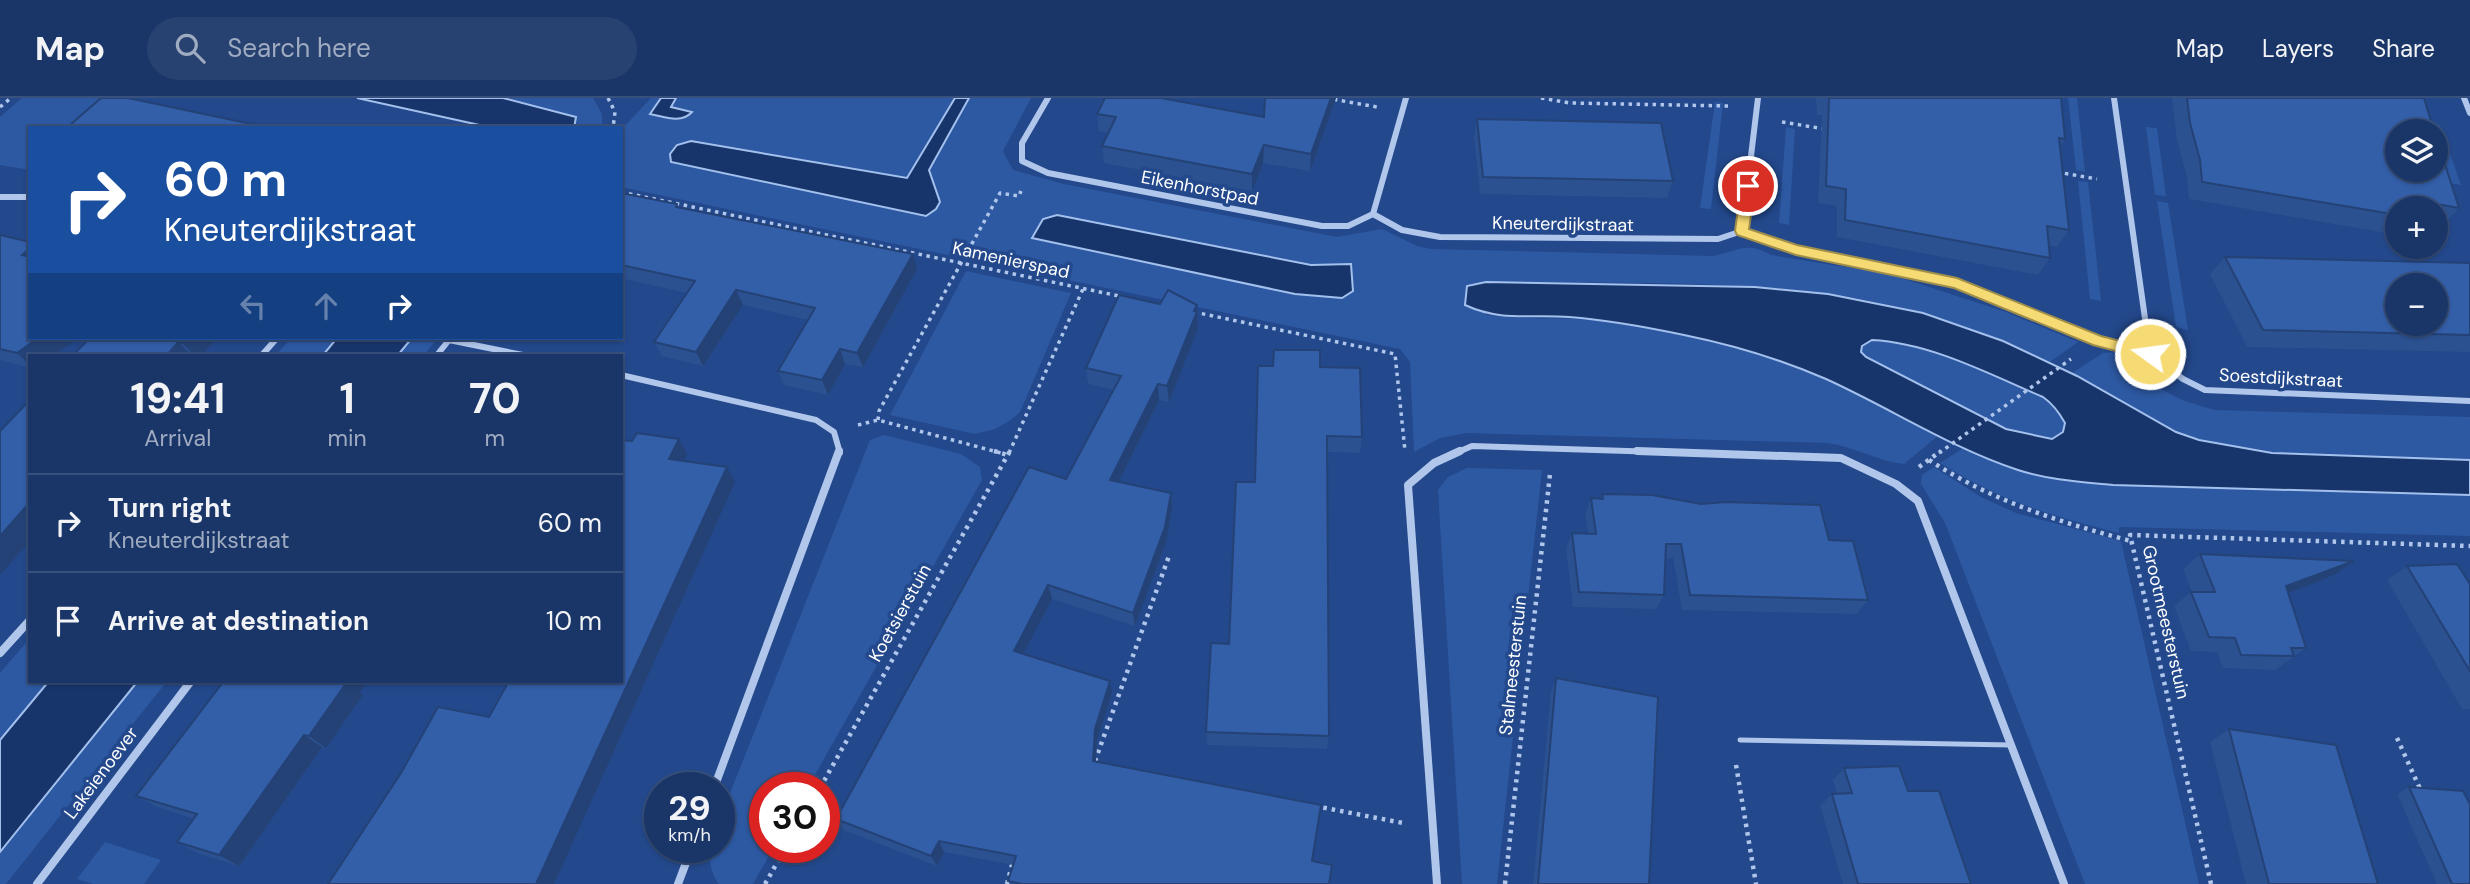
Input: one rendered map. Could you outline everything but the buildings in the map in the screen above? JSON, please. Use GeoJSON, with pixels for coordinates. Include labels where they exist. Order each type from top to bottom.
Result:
{"type":"FeatureCollection","features":[{"type":"Feature","properties":{"kind":"street","name":"Eikenhorstpad"},"geometry":{"type":"LineString","coordinates":[[1048,98],[1022,143],[1022,161],[1048,173],[1322,226],[1348,226],[1373,214]]}},
{"type":"Feature","properties":{"kind":"street"},"geometry":{"type":"LineString","coordinates":[[1373,214],[1406,98]]}},
{"type":"Feature","properties":{"kind":"street"},"geometry":{"type":"LineString","coordinates":[[1758,98],[1742,231],[1796,250],[1957,283],[2098,341],[2150,354],[2114,98]]}},
{"type":"Feature","properties":{"kind":"street"},"geometry":{"type":"LineString","coordinates":[[2465,98],[2470,113]]}},
{"type":"Feature","properties":{"kind":"street"},"geometry":{"type":"LineString","coordinates":[[0,197],[28,197]]}},
{"type":"Feature","properties":{"kind":"street","name":"Kneuterdijkstraat"},"geometry":{"type":"LineString","coordinates":[[1373,214],[1402,230],[1440,236],[1718,239],[1742,231]]}},
{"type":"Feature","properties":{"kind":"street"},"geometry":{"type":"LineString","coordinates":[[263,354],[276,340]]}},
{"type":"Feature","properties":{"kind":"street"},"geometry":{"type":"LineString","coordinates":[[438,354],[449,340],[518,354]]}},
{"type":"Feature","properties":{"kind":"street","name":"Soestdijkstraat"},"geometry":{"type":"LineString","coordinates":[[2150,354],[2183,379],[2205,390],[2470,401]]}},
{"type":"Feature","properties":{"kind":"street"},"geometry":{"type":"LineString","coordinates":[[623,375],[816,419],[834,432],[840,454],[720,772]]}},
{"type":"Feature","properties":{"kind":"street"},"geometry":{"type":"LineString","coordinates":[[1437,884],[1408,485],[1434,463],[1472,446],[1841,458],[1896,484],[1918,501],[2064,884]]}},
{"type":"Feature","properties":{"kind":"street"},"geometry":{"type":"LineString","coordinates":[[0,653],[28,622]]}},
{"type":"Feature","properties":{"kind":"street","name":"Lakeienoever"},"geometry":{"type":"LineString","coordinates":[[37,884],[189,683]]}},
{"type":"Feature","properties":{"kind":"street"},"geometry":{"type":"LineString","coordinates":[[678,884],[686,863]]}},
{"type":"Feature","properties":{"kind":"lane"},"geometry":{"type":"LineString","coordinates":[[1740,740],[2011,745]]}},
{"type":"Feature","properties":{"kind":"path"},"geometry":{"type":"LineString","coordinates":[[0,107],[10,98]]}},
{"type":"Feature","properties":{"kind":"path"},"geometry":{"type":"LineString","coordinates":[[608,98],[613,103],[617,120],[614,126]]}},
{"type":"Feature","properties":{"kind":"path"},"geometry":{"type":"LineString","coordinates":[[1326,98],[1402,112]]}},
{"type":"Feature","properties":{"kind":"path"},"geometry":{"type":"LineString","coordinates":[[1541,98],[1758,106]]}},
{"type":"Feature","properties":{"kind":"path"},"geometry":{"type":"LineString","coordinates":[[1757,117],[1825,130]]}},
{"type":"Feature","properties":{"kind":"path"},"geometry":{"type":"LineString","coordinates":[[2044,170],[2126,185]]}},
{"type":"Feature","properties":{"kind":"path"},"geometry":{"type":"LineString","coordinates":[[877,420],[879,411],[1000,193],[1019,196],[1024,186],[1041,189],[1048,173]]}},
{"type":"Feature","properties":{"kind":"path","name":"Kamenierspad"},"geometry":{"type":"LineString","coordinates":[[623,192],[1137,300]]}},
{"type":"Feature","properties":{"kind":"path","name":"Koetsierstuin"},"geometry":{"type":"LineString","coordinates":[[829,772],[1008,455],[1083,289]]}},
{"type":"Feature","properties":{"kind":"path"},"geometry":{"type":"LineString","coordinates":[[1191,312],[1395,354],[1408,485]]}},
{"type":"Feature","properties":{"kind":"path"},"geometry":{"type":"LineString","coordinates":[[1942,451],[2069,361]]}},
{"type":"Feature","properties":{"kind":"path"},"geometry":{"type":"LineString","coordinates":[[834,432],[877,420],[1008,455]]}},
{"type":"Feature","properties":{"kind":"path","name":"Stalmeesterstuin"},"geometry":{"type":"LineString","coordinates":[[1505,884],[1553,449]]}},
{"type":"Feature","properties":{"kind":"path"},"geometry":{"type":"LineString","coordinates":[[1929,460],[1951,476],[2009,506],[2131,541]]}},
{"type":"Feature","properties":{"kind":"path","name":"Grootmeesterstuin"},"geometry":{"type":"LineString","coordinates":[[2211,884],[2130,535],[2470,546]]}},
{"type":"Feature","properties":{"kind":"path"},"geometry":{"type":"LineString","coordinates":[[1107,767],[1094,764],[1169,556]]}},
{"type":"Feature","properties":{"kind":"path"},"geometry":{"type":"LineString","coordinates":[[2397,738],[2424,799]]}},
{"type":"Feature","properties":{"kind":"path"},"geometry":{"type":"LineString","coordinates":[[1740,740],[1732,740],[1756,884]]}},
{"type":"Feature","properties":{"kind":"path"},"geometry":{"type":"LineString","coordinates":[[1312,806],[1435,829]]}},
{"type":"Feature","properties":{"kind":"path"},"geometry":{"type":"LineString","coordinates":[[1007,884],[1014,859]]}},
{"type":"Feature","properties":{"kind":"path"},"geometry":{"type":"LineString","coordinates":[[765,884],[777,863]]}},
{"type":"Feature","properties":{"kind":"shaded area"},"geometry":{"type":"Polygon","coordinates":[[[22,98],[120,98],[88,126],[28,126],[28,170],[0,165],[0,117],[22,98]]]}},
{"type":"Feature","properties":{"kind":"shaded area"},"geometry":{"type":"Polygon","coordinates":[[[357,98],[503,98],[576,117],[574,126],[484,126],[357,98]]]}},
{"type":"Feature","properties":{"kind":"shaded area"},"geometry":{"type":"Polygon","coordinates":[[[503,98],[593,98],[602,114],[602,126],[574,126],[576,117],[503,98]]]}},
{"type":"Feature","properties":{"kind":"shaded area"},"geometry":{"type":"Polygon","coordinates":[[[651,98],[661,98],[651,114],[670,107],[676,98],[955,98],[907,178],[671,162],[926,216],[939,195],[931,183],[929,170],[969,98],[1031,98],[1003,151],[1013,170],[1064,184],[1337,237],[1382,229],[1417,246],[1431,249],[1713,256],[1742,248],[1755,249],[1771,255],[1889,274],[2006,312],[2078,342],[2050,362],[1996,339],[1913,311],[1856,298],[1786,289],[1700,284],[1486,282],[1486,315],[1582,319],[1673,332],[1733,345],[1814,374],[1939,435],[1904,464],[1828,443],[1467,433],[1440,438],[1414,452],[1410,362],[1400,349],[623,187],[623,128],[651,98]],[[1043,241],[1295,294],[1342,298],[1334,266],[1043,241]]]}},
{"type":"Feature","properties":{"kind":"shaded area"},"geometry":{"type":"Polygon","coordinates":[[[661,98],[676,98],[671,107],[692,112],[678,119],[650,114],[661,98]]]}},
{"type":"Feature","properties":{"kind":"shaded area"},"geometry":{"type":"Polygon","coordinates":[[[955,98],[969,98],[929,170],[940,202],[936,209],[926,216],[671,162],[670,154],[677,145],[691,141],[907,178],[955,98]]]}},
{"type":"Feature","properties":{"kind":"shaded area"},"geometry":{"type":"Polygon","coordinates":[[[2068,98],[2077,98],[2085,172],[2076,170],[2068,98]]]}},
{"type":"Feature","properties":{"kind":"shaded area"},"geometry":{"type":"Polygon","coordinates":[[[1715,102],[1723,103],[1711,209],[1700,208],[1715,102]]]}},
{"type":"Feature","properties":{"kind":"shaded area"},"geometry":{"type":"Polygon","coordinates":[[[1786,127],[1795,129],[1789,225],[1779,223],[1786,127]]]}},
{"type":"Feature","properties":{"kind":"shaded area"},"geometry":{"type":"Polygon","coordinates":[[[2146,127],[2157,128],[2166,196],[2155,195],[2146,127]]]}},
{"type":"Feature","properties":{"kind":"shaded area"},"geometry":{"type":"Polygon","coordinates":[[[2448,148],[2461,185],[2449,183],[2448,180],[2448,148]]]}},
{"type":"Feature","properties":{"kind":"shaded area"},"geometry":{"type":"Polygon","coordinates":[[[2078,181],[2088,182],[2101,301],[2090,299],[2078,181]]]}},
{"type":"Feature","properties":{"kind":"shaded area"},"geometry":{"type":"Polygon","coordinates":[[[2157,201],[2168,203],[2188,330],[2176,327],[2157,201]]]}},
{"type":"Feature","properties":{"kind":"shaded area"},"geometry":{"type":"Polygon","coordinates":[[[1057,215],[1311,265],[1351,264],[1353,291],[1342,298],[1295,294],[1032,238],[1043,219],[1057,215]]]}},
{"type":"Feature","properties":{"kind":"shaded area"},"geometry":{"type":"Polygon","coordinates":[[[966,271],[1071,293],[1020,412],[995,429],[975,434],[890,415],[966,271]]]}},
{"type":"Feature","properties":{"kind":"shaded area"},"geometry":{"type":"Polygon","coordinates":[[[1486,282],[1755,287],[1828,294],[1923,313],[2003,341],[2077,376],[2176,432],[2199,440],[2272,453],[2470,460],[2470,495],[2113,485],[2041,476],[1969,451],[1850,390],[1774,359],[1702,339],[1627,324],[1569,317],[1491,314],[1465,305],[1467,286],[1486,282]],[[1872,340],[1862,346],[1861,352],[2006,429],[2052,439],[2063,432],[2063,419],[2043,397],[1938,353],[1894,342],[1872,340]]]}},
{"type":"Feature","properties":{"kind":"shaded area"},"geometry":{"type":"Polygon","coordinates":[[[289,340],[335,340],[324,354],[277,354],[289,340]]]}},
{"type":"Feature","properties":{"kind":"shaded area"},"geometry":{"type":"Polygon","coordinates":[[[335,340],[410,340],[399,354],[324,354],[335,340]]]}},
{"type":"Feature","properties":{"kind":"shaded area"},"geometry":{"type":"Polygon","coordinates":[[[410,340],[436,340],[425,354],[399,354],[410,340]]]}},
{"type":"Feature","properties":{"kind":"shaded area"},"geometry":{"type":"Polygon","coordinates":[[[1871,340],[1893,342],[1938,353],[2043,397],[2056,408],[2065,423],[2063,433],[2052,439],[2006,429],[1866,357],[1861,352],[1862,346],[1871,340]]]}},
{"type":"Feature","properties":{"kind":"shaded area"},"geometry":{"type":"Polygon","coordinates":[[[2115,352],[2168,393],[2215,410],[2470,417],[2470,460],[2272,453],[2199,440],[2176,432],[2072,373],[2103,353],[2115,352]]]}},
{"type":"Feature","properties":{"kind":"shaded area"},"geometry":{"type":"Polygon","coordinates":[[[884,435],[961,454],[980,467],[982,480],[817,772],[749,772],[749,863],[765,863],[753,884],[719,884],[711,863],[735,863],[735,781],[870,440],[884,435]]]}},
{"type":"Feature","properties":{"kind":"shaded area"},"geometry":{"type":"Polygon","coordinates":[[[1965,447],[2000,462],[2037,473],[2113,485],[2470,495],[2470,536],[2119,527],[2119,533],[2027,506],[1984,488],[1940,463],[1965,447]]]}},
{"type":"Feature","properties":{"kind":"shaded area"},"geometry":{"type":"Polygon","coordinates":[[[1934,467],[1981,497],[2016,513],[2121,541],[2199,884],[2085,884],[1945,523],[1921,484],[1922,475],[1934,467]]]}},
{"type":"Feature","properties":{"kind":"shaded area"},"geometry":{"type":"Polygon","coordinates":[[[1467,468],[1542,470],[1497,884],[1462,884],[1438,490],[1448,477],[1467,468]]]}},
{"type":"Feature","properties":{"kind":"shaded area"},"geometry":{"type":"Polygon","coordinates":[[[28,640],[28,683],[47,683],[0,740],[0,673],[28,640]]]}},
{"type":"Feature","properties":{"kind":"shaded area"},"geometry":{"type":"Polygon","coordinates":[[[47,683],[136,683],[0,852],[0,740],[47,683]]]}},
{"type":"Feature","properties":{"kind":"shaded area"},"geometry":{"type":"Polygon","coordinates":[[[136,683],[165,683],[6,884],[0,884],[0,852],[136,683]]]}},
{"type":"Feature","properties":{"kind":"shaded area"},"geometry":{"type":"Polygon","coordinates":[[[105,842],[161,860],[144,884],[93,884],[77,879],[105,842]]]}},
{"type":"Feature","properties":{"kind":"route"},"geometry":{"type":"LineString","coordinates":[[1748,186],[1742,231],[1796,250],[1957,283],[2098,341],[2150,354]]}}]}
